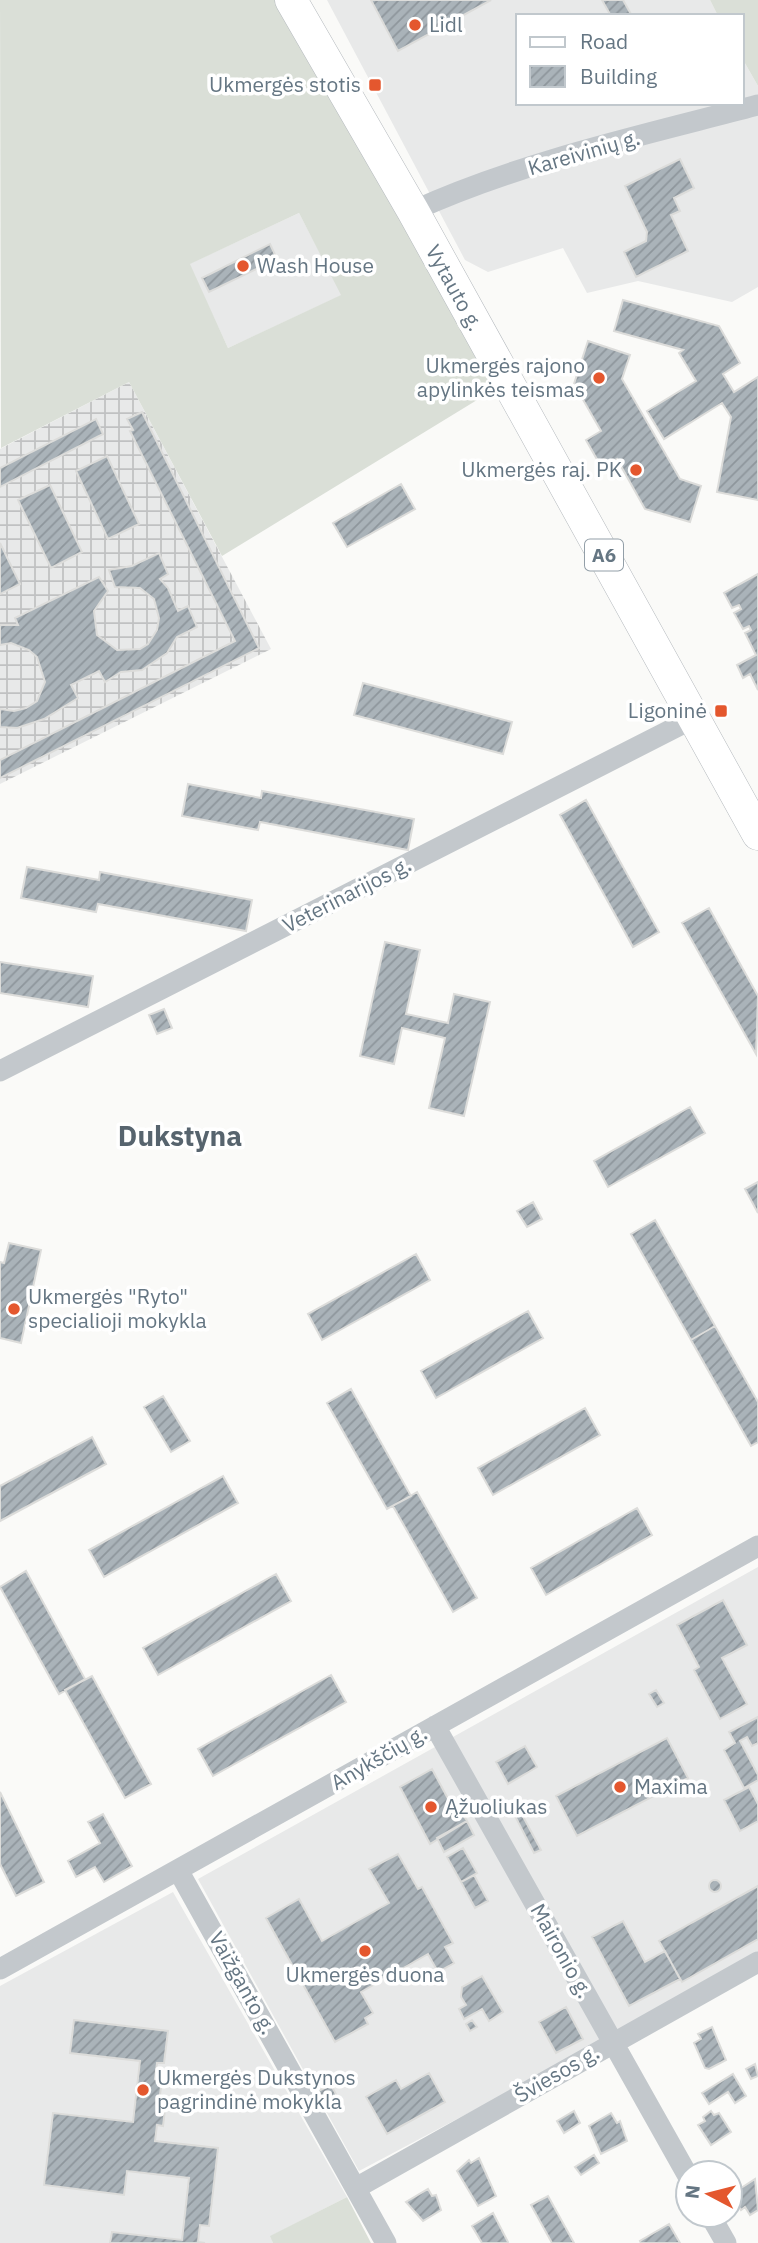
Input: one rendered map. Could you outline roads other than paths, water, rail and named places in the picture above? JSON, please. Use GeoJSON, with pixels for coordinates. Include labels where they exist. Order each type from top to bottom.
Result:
{"type":"FeatureCollection","features":[{"type":"Feature","properties":{"kind":"main road","name":"Vytauto g."},"geometry":{"type":"LineString","coordinates":[[291,0],[413,211],[758,834]]}},
{"type":"Feature","properties":{"kind":"street","name":"Kareivinių g."},"geometry":{"type":"LineString","coordinates":[[413,211],[445,196],[588,151],[758,104]]}},
{"type":"Feature","properties":{"kind":"street","name":"Veterinarijos g."},"geometry":{"type":"LineString","coordinates":[[0,1071],[694,718]]}},
{"type":"Feature","properties":{"kind":"street","name":"Anykščių g."},"geometry":{"type":"LineString","coordinates":[[0,1969],[758,1545]]}},
{"type":"Feature","properties":{"kind":"street","name":"Maironio g."},"geometry":{"type":"LineString","coordinates":[[435,1726],[678,2159]]}},
{"type":"Feature","properties":{"kind":"street","name":"Vaižganto g."},"geometry":{"type":"LineString","coordinates":[[178,1870],[386,2243]]}},
{"type":"Feature","properties":{"kind":"street","name":"Šviesos g."},"geometry":{"type":"LineString","coordinates":[[356,2188],[758,1962]]}},
{"type":"Feature","properties":{"kind":"place","name":"Lidl"},"geometry":{"type":"Point","coordinates":[415,25]}},
{"type":"Feature","properties":{"kind":"place","name":"Ukmergės stotis"},"geometry":{"type":"Point","coordinates":[375,85]}},
{"type":"Feature","properties":{"kind":"place","name":"Wash House"},"geometry":{"type":"Point","coordinates":[243,266]}},
{"type":"Feature","properties":{"kind":"place","name":"Ukmergės rajono apylinkės teismas"},"geometry":{"type":"Point","coordinates":[599,378]}},
{"type":"Feature","properties":{"kind":"place","name":"Ukmergės raj. PK"},"geometry":{"type":"Point","coordinates":[636,470]}},
{"type":"Feature","properties":{"kind":"place","name":"Ligoninė"},"geometry":{"type":"Point","coordinates":[721,711]}},
{"type":"Feature","properties":{"kind":"place","name":"Ukmergės \"Ryto\" specialioji mokykla"},"geometry":{"type":"Point","coordinates":[14,1309]}},
{"type":"Feature","properties":{"kind":"place","name":"Maxima"},"geometry":{"type":"Point","coordinates":[620,1787]}},
{"type":"Feature","properties":{"kind":"place","name":"Ąžuoliukas"},"geometry":{"type":"Point","coordinates":[431,1807]}},
{"type":"Feature","properties":{"kind":"place","name":"Ukmergės duona"},"geometry":{"type":"Point","coordinates":[365,1951]}},
{"type":"Feature","properties":{"kind":"place","name":"Ukmergės Dukstynos pagrindinė mokykla"},"geometry":{"type":"Point","coordinates":[143,2090]}},
{"type":"Feature","properties":{"kind":"district","name":"Dukstyna"},"geometry":{"type":"Point","coordinates":[180,1136]}}]}
